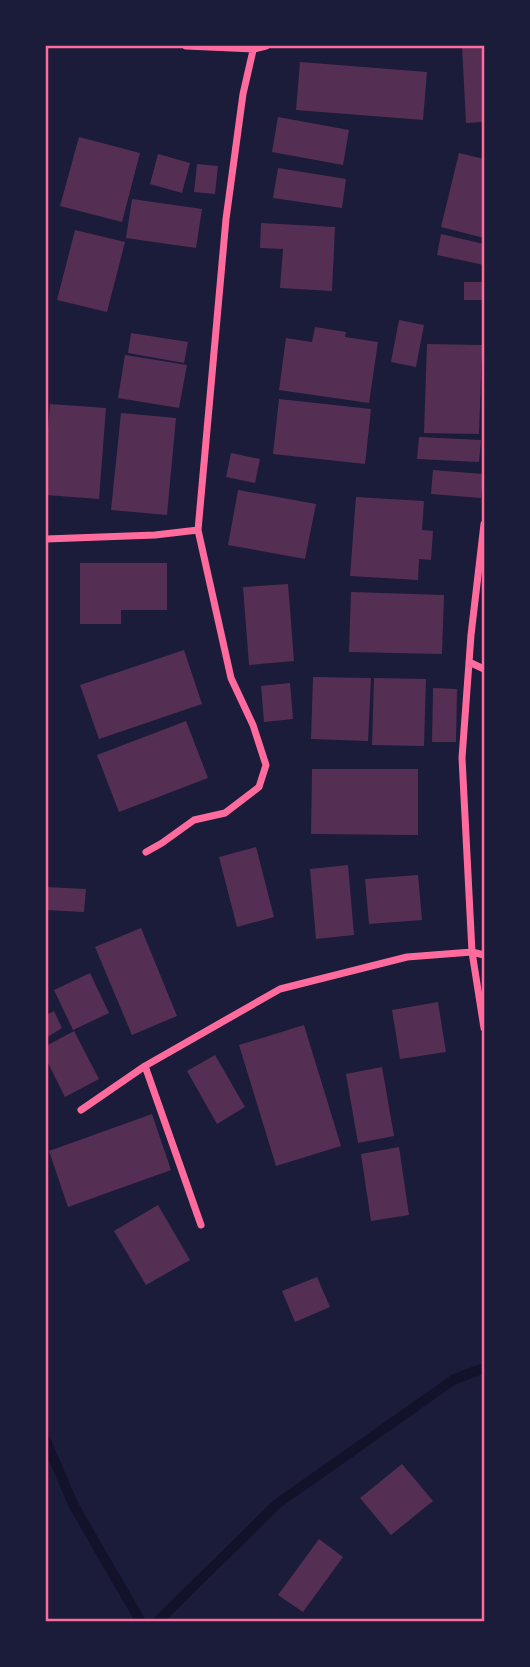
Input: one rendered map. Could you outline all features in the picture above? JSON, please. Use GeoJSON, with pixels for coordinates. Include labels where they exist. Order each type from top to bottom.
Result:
{"type":"FeatureCollection","features":[{"type":"Feature","properties":{"kind":"street"},"geometry":{"type":"LineString","coordinates":[[187,46],[266,46]]}},
{"type":"Feature","properties":{"kind":"street"},"geometry":{"type":"LineString","coordinates":[[146,852],[162,844],[194,820],[225,813],[259,787],[267,765],[253,725],[231,678],[198,530],[226,219],[243,94],[254,47]]}},
{"type":"Feature","properties":{"kind":"street"},"geometry":{"type":"LineString","coordinates":[[485,524],[469,662],[462,758],[472,952],[485,1028]]}},
{"type":"Feature","properties":{"kind":"street"},"geometry":{"type":"LineString","coordinates":[[46,539],[155,535],[198,530]]}},
{"type":"Feature","properties":{"kind":"street"},"geometry":{"type":"LineString","coordinates":[[469,662],[485,669]]}},
{"type":"Feature","properties":{"kind":"street"},"geometry":{"type":"LineString","coordinates":[[81,1110],[145,1066],[280,989],[407,957],[472,952],[485,955]]}},
{"type":"Feature","properties":{"kind":"street"},"geometry":{"type":"LineString","coordinates":[[145,1066],[201,1226]]}},
{"type":"Feature","properties":{"kind":"building"},"geometry":{"type":"Polygon","coordinates":[[[462,46],[484,46],[484,122],[466,123],[462,46]]]}},
{"type":"Feature","properties":{"kind":"building"},"geometry":{"type":"Polygon","coordinates":[[[300,62],[427,72],[423,120],[296,110],[300,62]]]}},
{"type":"Feature","properties":{"kind":"building"},"geometry":{"type":"Polygon","coordinates":[[[278,117],[349,130],[343,165],[272,152],[278,117]]]}},
{"type":"Feature","properties":{"kind":"building"},"geometry":{"type":"Polygon","coordinates":[[[79,137],[140,153],[122,222],[60,206],[79,137]]]}},
{"type":"Feature","properties":{"kind":"building"},"geometry":{"type":"Polygon","coordinates":[[[459,153],[484,159],[484,238],[441,227],[459,153]]]}},
{"type":"Feature","properties":{"kind":"building"},"geometry":{"type":"Polygon","coordinates":[[[158,154],[190,163],[182,193],[150,184],[158,154]]]}},
{"type":"Feature","properties":{"kind":"building"},"geometry":{"type":"Polygon","coordinates":[[[197,164],[218,166],[215,194],[194,192],[197,164]]]}},
{"type":"Feature","properties":{"kind":"building"},"geometry":{"type":"Polygon","coordinates":[[[278,168],[346,179],[342,208],[273,198],[278,168]]]}},
{"type":"Feature","properties":{"kind":"building"},"geometry":{"type":"Polygon","coordinates":[[[132,199],[202,209],[196,248],[126,238],[132,199]]]}},
{"type":"Feature","properties":{"kind":"building"},"geometry":{"type":"Polygon","coordinates":[[[261,223],[335,227],[332,291],[280,288],[283,249],[260,248],[261,223]]]}},
{"type":"Feature","properties":{"kind":"building"},"geometry":{"type":"Polygon","coordinates":[[[75,230],[125,242],[107,312],[57,300],[75,230]]]}},
{"type":"Feature","properties":{"kind":"building"},"geometry":{"type":"Polygon","coordinates":[[[441,234],[484,244],[484,265],[437,255],[441,234]]]}},
{"type":"Feature","properties":{"kind":"building"},"geometry":{"type":"Polygon","coordinates":[[[464,282],[484,282],[484,300],[464,300],[464,282]]]}},
{"type":"Feature","properties":{"kind":"building"},"geometry":{"type":"Polygon","coordinates":[[[399,320],[424,325],[416,367],[391,362],[399,320]]]}},
{"type":"Feature","properties":{"kind":"building"},"geometry":{"type":"Polygon","coordinates":[[[315,327],[346,332],[345,337],[378,342],[369,403],[279,390],[286,338],[312,342],[315,327]]]}},
{"type":"Feature","properties":{"kind":"building"},"geometry":{"type":"Polygon","coordinates":[[[131,333],[188,342],[184,363],[128,353],[131,333]]]}},
{"type":"Feature","properties":{"kind":"building"},"geometry":{"type":"Polygon","coordinates":[[[427,344],[482,345],[479,434],[424,433],[427,344]]]}},
{"type":"Feature","properties":{"kind":"building"},"geometry":{"type":"Polygon","coordinates":[[[125,355],[187,365],[179,408],[118,398],[125,355]]]}},
{"type":"Feature","properties":{"kind":"building"},"geometry":{"type":"Polygon","coordinates":[[[279,399],[371,409],[365,464],[273,454],[279,399]]]}},
{"type":"Feature","properties":{"kind":"building"},"geometry":{"type":"Polygon","coordinates":[[[50,404],[106,408],[99,499],[46,495],[50,404]]]}},
{"type":"Feature","properties":{"kind":"building"},"geometry":{"type":"Polygon","coordinates":[[[121,413],[176,418],[167,515],[111,510],[121,413]]]}},
{"type":"Feature","properties":{"kind":"building"},"geometry":{"type":"Polygon","coordinates":[[[419,437],[481,440],[479,462],[417,459],[419,437]]]}},
{"type":"Feature","properties":{"kind":"building"},"geometry":{"type":"Polygon","coordinates":[[[231,453],[260,459],[255,483],[226,477],[231,453]]]}},
{"type":"Feature","properties":{"kind":"building"},"geometry":{"type":"Polygon","coordinates":[[[433,470],[483,474],[481,498],[431,494],[433,470]]]}},
{"type":"Feature","properties":{"kind":"building"},"geometry":{"type":"Polygon","coordinates":[[[238,490],[316,504],[305,559],[228,545],[238,490]]]}},
{"type":"Feature","properties":{"kind":"building"},"geometry":{"type":"Polygon","coordinates":[[[356,497],[424,501],[422,530],[433,531],[431,560],[419,559],[418,580],[350,576],[356,497]]]}},
{"type":"Feature","properties":{"kind":"building"},"geometry":{"type":"Polygon","coordinates":[[[80,563],[167,563],[167,610],[121,610],[121,624],[80,624],[80,563]]]}},
{"type":"Feature","properties":{"kind":"building"},"geometry":{"type":"Polygon","coordinates":[[[288,584],[294,661],[249,665],[243,587],[288,584]]]}},
{"type":"Feature","properties":{"kind":"building"},"geometry":{"type":"Polygon","coordinates":[[[351,592],[444,595],[442,654],[349,652],[351,592]]]}},
{"type":"Feature","properties":{"kind":"building"},"geometry":{"type":"Polygon","coordinates":[[[184,650],[202,704],[99,739],[80,685],[184,650]]]}},
{"type":"Feature","properties":{"kind":"building"},"geometry":{"type":"Polygon","coordinates":[[[313,677],[371,678],[368,741],[311,739],[313,677]]]}},
{"type":"Feature","properties":{"kind":"building"},"geometry":{"type":"Polygon","coordinates":[[[374,678],[426,679],[424,746],[372,745],[374,678]]]}},
{"type":"Feature","properties":{"kind":"building"},"geometry":{"type":"Polygon","coordinates":[[[290,683],[293,719],[264,722],[261,686],[290,683]]]}},
{"type":"Feature","properties":{"kind":"building"},"geometry":{"type":"Polygon","coordinates":[[[433,688],[457,689],[456,742],[432,742],[433,688]]]}},
{"type":"Feature","properties":{"kind":"building"},"geometry":{"type":"Polygon","coordinates":[[[186,721],[208,778],[119,812],[97,755],[186,721]]]}},
{"type":"Feature","properties":{"kind":"building"},"geometry":{"type":"Polygon","coordinates":[[[312,769],[418,769],[418,835],[311,834],[312,769]]]}},
{"type":"Feature","properties":{"kind":"building"},"geometry":{"type":"Polygon","coordinates":[[[256,847],[274,917],[237,927],[219,857],[256,847]]]}},
{"type":"Feature","properties":{"kind":"building"},"geometry":{"type":"Polygon","coordinates":[[[348,865],[354,935],[316,939],[310,869],[348,865]]]}},
{"type":"Feature","properties":{"kind":"building"},"geometry":{"type":"Polygon","coordinates":[[[418,875],[422,920],[369,924],[365,879],[418,875]]]}},
{"type":"Feature","properties":{"kind":"building"},"geometry":{"type":"Polygon","coordinates":[[[46,887],[86,889],[84,912],[46,910],[46,887]]]}},
{"type":"Feature","properties":{"kind":"building"},"geometry":{"type":"Polygon","coordinates":[[[141,928],[177,1016],[132,1035],[95,947],[141,928]]]}},
{"type":"Feature","properties":{"kind":"building"},"geometry":{"type":"Polygon","coordinates":[[[90,973],[109,1013],[73,1030],[54,990],[90,973]]]}},
{"type":"Feature","properties":{"kind":"building"},"geometry":{"type":"Polygon","coordinates":[[[438,1002],[446,1052],[400,1059],[392,1010],[438,1002]]]}},
{"type":"Feature","properties":{"kind":"building"},"geometry":{"type":"Polygon","coordinates":[[[54,1011],[62,1028],[46,1038],[46,1015],[54,1011]]]}},
{"type":"Feature","properties":{"kind":"building"},"geometry":{"type":"Polygon","coordinates":[[[304,1025],[341,1146],[276,1166],[239,1045],[304,1025]]]}},
{"type":"Feature","properties":{"kind":"building"},"geometry":{"type":"Polygon","coordinates":[[[74,1031],[99,1079],[65,1097],[46,1059],[46,1046],[74,1031]]]}},
{"type":"Feature","properties":{"kind":"building"},"geometry":{"type":"Polygon","coordinates":[[[215,1055],[245,1107],[217,1124],[187,1071],[215,1055]]]}},
{"type":"Feature","properties":{"kind":"building"},"geometry":{"type":"Polygon","coordinates":[[[382,1067],[394,1136],[358,1143],[346,1074],[382,1067]]]}},
{"type":"Feature","properties":{"kind":"building"},"geometry":{"type":"Polygon","coordinates":[[[152,1114],[171,1170],[68,1207],[49,1151],[152,1114]]]}},
{"type":"Feature","properties":{"kind":"building"},"geometry":{"type":"Polygon","coordinates":[[[399,1147],[409,1215],[371,1221],[361,1154],[399,1147]]]}},
{"type":"Feature","properties":{"kind":"building"},"geometry":{"type":"Polygon","coordinates":[[[158,1205],[190,1260],[146,1285],[114,1231],[158,1205]]]}},
{"type":"Feature","properties":{"kind":"building"},"geometry":{"type":"Polygon","coordinates":[[[317,1277],[330,1307],[295,1322],[282,1291],[317,1277]]]}},
{"type":"Feature","properties":{"kind":"building"},"geometry":{"type":"Polygon","coordinates":[[[402,1464],[433,1501],[391,1535],[360,1498],[402,1464]]]}},
{"type":"Feature","properties":{"kind":"building"},"geometry":{"type":"Polygon","coordinates":[[[319,1539],[343,1557],[303,1612],[278,1595],[319,1539]]]}},
{"type":"Feature","properties":{"kind":"waterway"},"geometry":{"type":"LineString","coordinates":[[157,1622],[277,1504],[453,1380],[484,1368]]}},
{"type":"Feature","properties":{"kind":"waterway"},"geometry":{"type":"LineString","coordinates":[[46,1441],[74,1506],[141,1622]]}}]}
